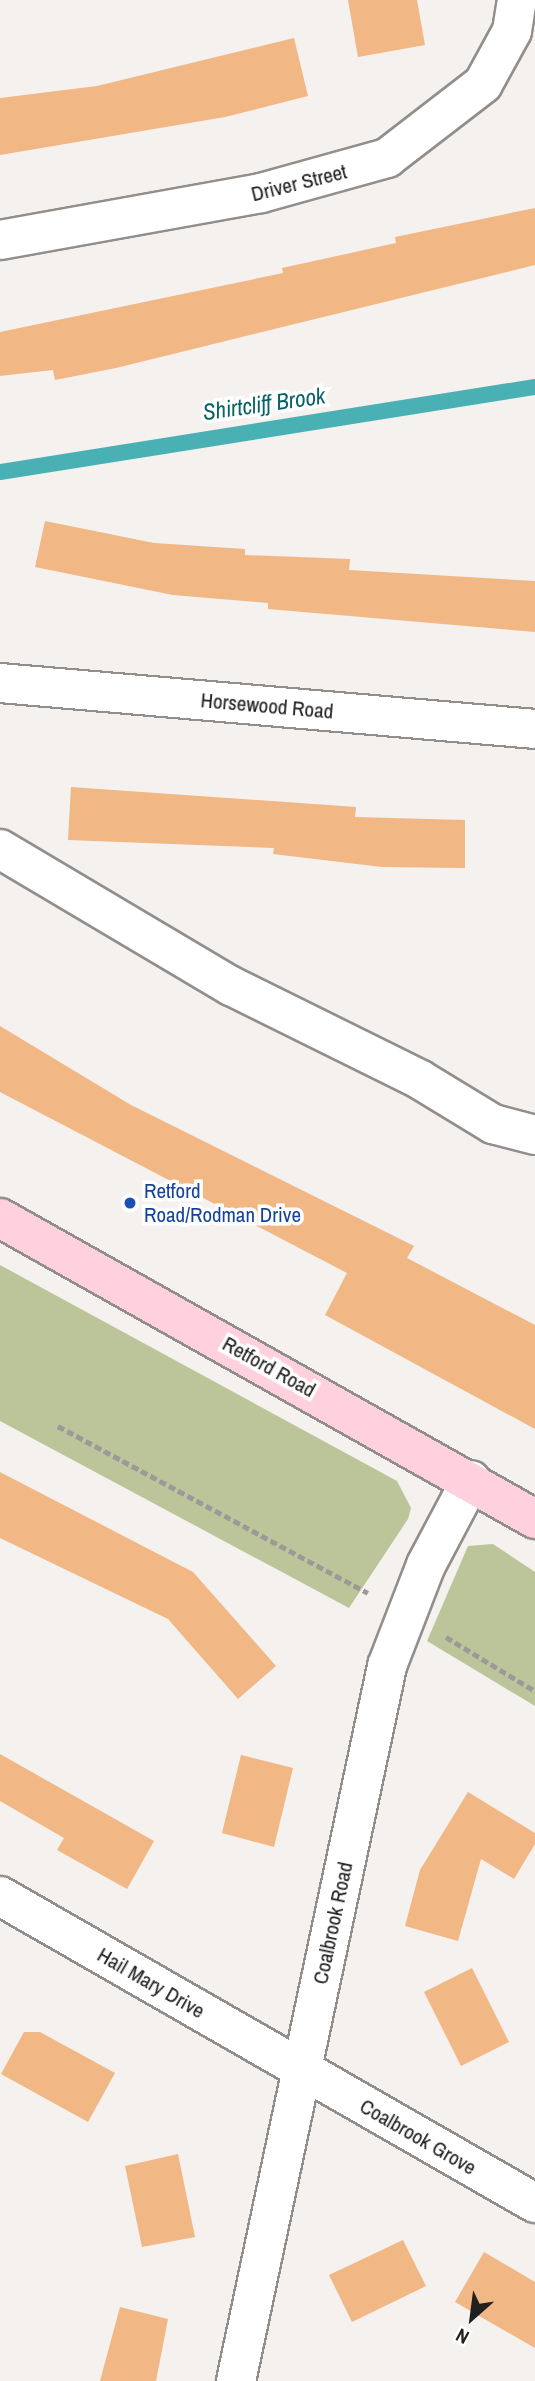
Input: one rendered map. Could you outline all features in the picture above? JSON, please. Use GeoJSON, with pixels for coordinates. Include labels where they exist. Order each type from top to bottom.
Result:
{"type":"FeatureCollection","features":[{"type":"Feature","properties":{"kind":"main road","name":"Retford Road"},"geometry":{"type":"LineString","coordinates":[[0,1219],[471,1480],[535,1519]]}},
{"type":"Feature","properties":{"kind":"street","name":"Driver Street"},"geometry":{"type":"LineString","coordinates":[[0,240],[248,196],[387,158],[482,85],[512,31],[517,0]]}},
{"type":"Feature","properties":{"kind":"street","name":"Horsewood Road"},"geometry":{"type":"LineString","coordinates":[[0,683],[535,729]]}},
{"type":"Feature","properties":{"kind":"street"},"geometry":{"type":"LineString","coordinates":[[0,849],[255,999],[419,1079],[493,1124],[535,1135]]}},
{"type":"Feature","properties":{"kind":"street","name":"Coalbrook Road"},"geometry":{"type":"LineString","coordinates":[[236,2381],[387,1667],[405,1613],[471,1480]]}},
{"type":"Feature","properties":{"kind":"street","name":"Hail Mary Drive"},"geometry":{"type":"LineString","coordinates":[[0,1896],[302,2070]]}},
{"type":"Feature","properties":{"kind":"street","name":"Coalbrook Grove"},"geometry":{"type":"LineString","coordinates":[[302,2070],[535,2203]]}},
{"type":"Feature","properties":{"kind":"path"},"geometry":{"type":"LineString","coordinates":[[58,1426],[405,1613],[535,1691]]}},
{"type":"Feature","properties":{"kind":"green space"},"geometry":{"type":"Polygon","coordinates":[[[0,1265],[397,1481],[411,1508],[408,1519],[349,1608],[0,1421],[0,1265]]]}},
{"type":"Feature","properties":{"kind":"green space"},"geometry":{"type":"Polygon","coordinates":[[[493,1544],[535,1572],[535,1706],[427,1641],[468,1546],[493,1544]]]}},
{"type":"Feature","properties":{"kind":"building"},"geometry":{"type":"Polygon","coordinates":[[[348,0],[417,0],[425,45],[358,57],[348,0]]]}},
{"type":"Feature","properties":{"kind":"building"},"geometry":{"type":"Polygon","coordinates":[[[294,38],[308,96],[225,117],[0,155],[0,98],[97,86],[294,38]]]}},
{"type":"Feature","properties":{"kind":"building"},"geometry":{"type":"Polygon","coordinates":[[[535,208],[535,265],[116,368],[55,380],[53,370],[0,376],[0,332],[283,273],[282,268],[396,243],[395,237],[535,208]]]}},
{"type":"Feature","properties":{"kind":"building"},"geometry":{"type":"Polygon","coordinates":[[[45,521],[154,543],[245,549],[245,555],[350,559],[349,570],[535,581],[535,632],[268,609],[268,603],[173,595],[35,567],[45,521]]]}},
{"type":"Feature","properties":{"kind":"building"},"geometry":{"type":"Polygon","coordinates":[[[71,787],[356,807],[355,817],[465,820],[465,868],[382,867],[273,854],[274,848],[68,840],[71,787]]]}},
{"type":"Feature","properties":{"kind":"building"},"geometry":{"type":"Polygon","coordinates":[[[0,1026],[131,1105],[414,1246],[407,1258],[535,1325],[535,1429],[325,1315],[347,1273],[0,1092],[0,1026]]]}},
{"type":"Feature","properties":{"kind":"building"},"geometry":{"type":"Polygon","coordinates":[[[0,1472],[193,1572],[276,1666],[238,1699],[168,1619],[0,1538],[0,1472]]]}},
{"type":"Feature","properties":{"kind":"building"},"geometry":{"type":"Polygon","coordinates":[[[0,1754],[154,1841],[127,1889],[57,1850],[64,1838],[0,1801],[0,1754]]]}},
{"type":"Feature","properties":{"kind":"building"},"geometry":{"type":"Polygon","coordinates":[[[241,1755],[293,1768],[274,1847],[222,1833],[241,1755]]]}},
{"type":"Feature","properties":{"kind":"building"},"geometry":{"type":"Polygon","coordinates":[[[468,1792],[535,1833],[535,1844],[514,1879],[481,1859],[458,1941],[405,1926],[420,1870],[468,1792]]]}},
{"type":"Feature","properties":{"kind":"building"},"geometry":{"type":"Polygon","coordinates":[[[472,1968],[509,2042],[461,2066],[424,1992],[472,1968]]]}},
{"type":"Feature","properties":{"kind":"building"},"geometry":{"type":"Polygon","coordinates":[[[24,2032],[40,2032],[115,2073],[88,2122],[1,2074],[24,2032]]]}},
{"type":"Feature","properties":{"kind":"building"},"geometry":{"type":"Polygon","coordinates":[[[178,2154],[195,2237],[142,2247],[125,2166],[178,2154]]]}},
{"type":"Feature","properties":{"kind":"building"},"geometry":{"type":"Polygon","coordinates":[[[403,2240],[426,2286],[352,2322],[329,2275],[403,2240]]]}},
{"type":"Feature","properties":{"kind":"building"},"geometry":{"type":"Polygon","coordinates":[[[484,2252],[535,2282],[535,2348],[455,2302],[484,2252]]]}},
{"type":"Feature","properties":{"kind":"building"},"geometry":{"type":"Polygon","coordinates":[[[120,2307],[168,2319],[156,2381],[100,2381],[120,2307]]]}},
{"type":"Feature","properties":{"kind":"waterway","name":"Shirtcliff Brook"},"geometry":{"type":"LineString","coordinates":[[0,472],[535,387]]}},
{"type":"Feature","properties":{"kind":"place","name":"Retford Road/Rodman Drive"},"geometry":{"type":"Point","coordinates":[130,1203]}}]}
